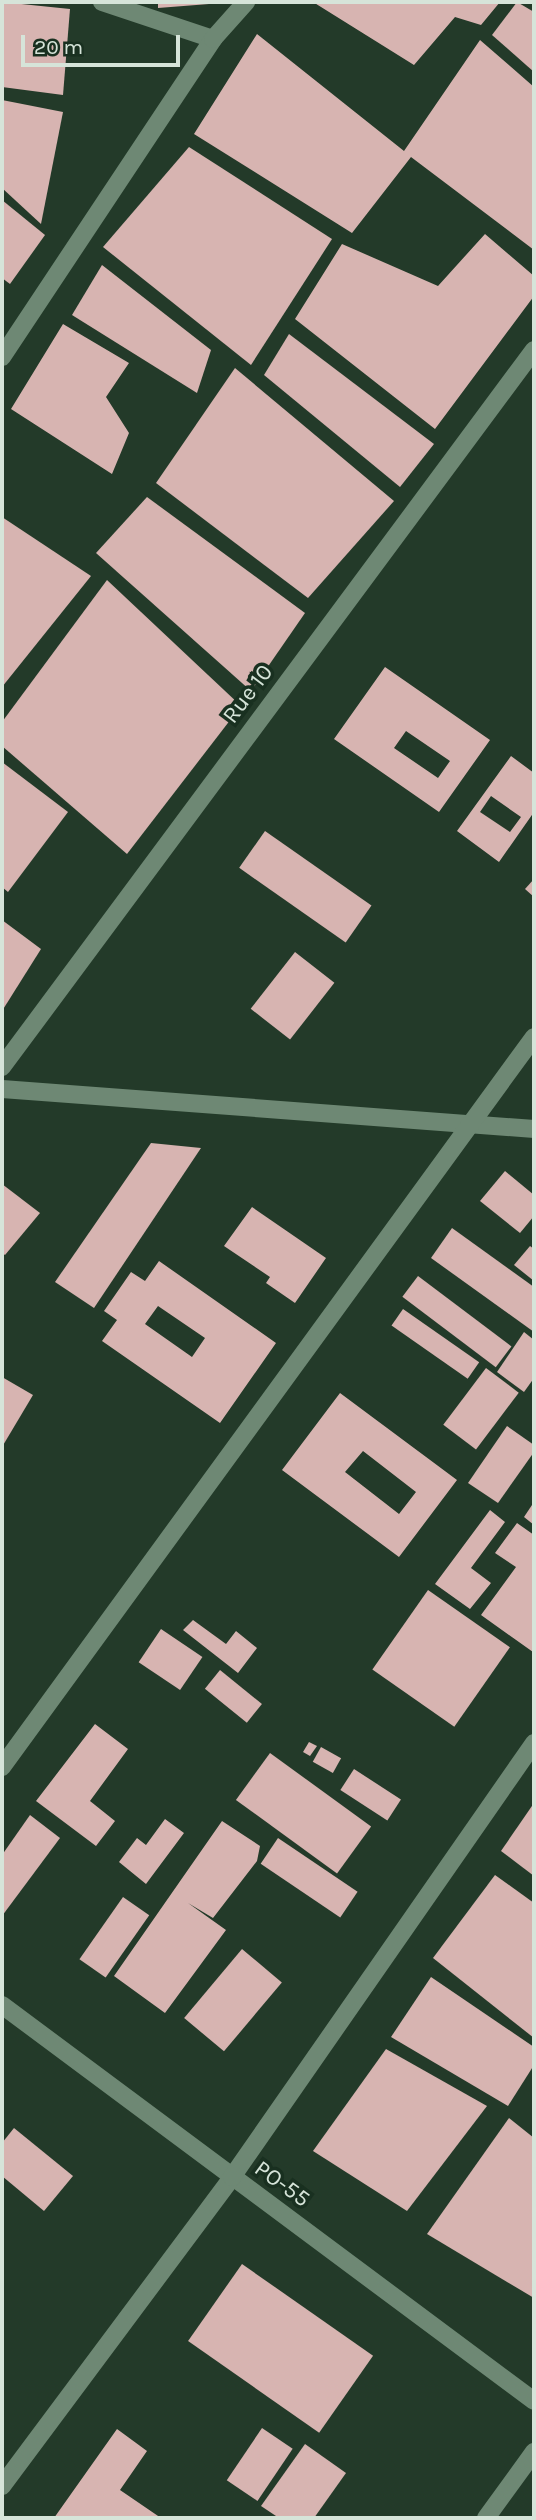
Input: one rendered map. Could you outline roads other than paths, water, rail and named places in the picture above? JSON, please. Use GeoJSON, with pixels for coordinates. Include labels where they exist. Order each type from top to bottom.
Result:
{"type":"FeatureCollection","features":[{"type":"Feature","properties":{"kind":"street"},"geometry":{"type":"LineString","coordinates":[[102,2],[213,39]]}},
{"type":"Feature","properties":{"kind":"street"},"geometry":{"type":"LineString","coordinates":[[2,357],[213,39],[246,2]]}},
{"type":"Feature","properties":{"kind":"street","name":"Rue 10"},"geometry":{"type":"LineString","coordinates":[[2,1067],[534,350]]}},
{"type":"Feature","properties":{"kind":"street"},"geometry":{"type":"LineString","coordinates":[[2,1767],[534,1037]]}},
{"type":"Feature","properties":{"kind":"street"},"geometry":{"type":"LineString","coordinates":[[2,1089],[466,1127],[534,1129]]}},
{"type":"Feature","properties":{"kind":"street"},"geometry":{"type":"LineString","coordinates":[[2,2486],[232,2177],[534,1743]]}},
{"type":"Feature","properties":{"kind":"street","name":"PO-55"},"geometry":{"type":"LineString","coordinates":[[2,2005],[534,2401]]}},
{"type":"Feature","properties":{"kind":"street"},"geometry":{"type":"LineString","coordinates":[[486,2518],[534,2452]]}}]}
